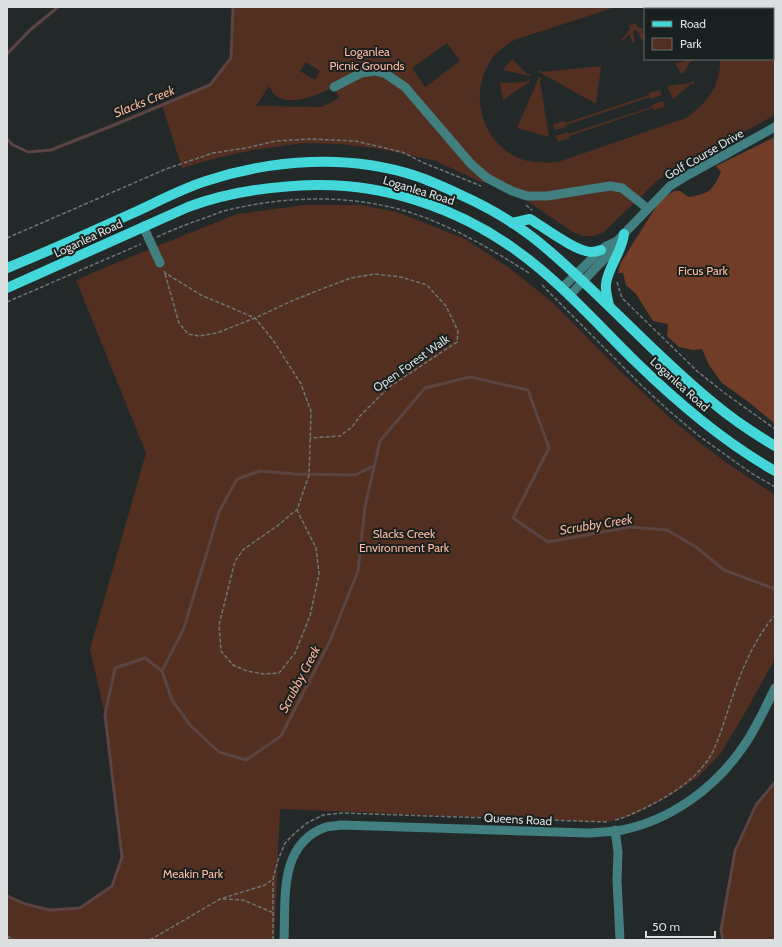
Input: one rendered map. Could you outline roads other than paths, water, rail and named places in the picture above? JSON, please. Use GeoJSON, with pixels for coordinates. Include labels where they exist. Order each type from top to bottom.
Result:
{"type":"FeatureCollection","features":[{"type":"Feature","properties":{"kind":"main road","name":"Loganlea Road"},"geometry":{"type":"LineString","coordinates":[[7,268],[128,215],[180,190],[232,173],[294,163],[346,163],[376,167],[416,176],[438,184],[478,203],[512,223],[546,248],[706,397],[750,430],[775,446]]}},
{"type":"Feature","properties":{"kind":"main road","name":"Loganlea Road"},"geometry":{"type":"LineString","coordinates":[[7,288],[72,260],[143,226],[202,202],[234,194],[264,189],[307,185],[352,186],[394,194],[433,206],[470,222],[514,248],[538,267],[565,292],[672,397],[734,445],[775,471]]}},
{"type":"Feature","properties":{"kind":"main road"},"geometry":{"type":"LineString","coordinates":[[512,223],[530,219],[583,250],[591,252],[601,250]]}},
{"type":"Feature","properties":{"kind":"main road"},"geometry":{"type":"LineString","coordinates":[[609,306],[606,284],[612,265],[623,245],[620,238]]}},
{"type":"Feature","properties":{"kind":"street"},"geometry":{"type":"LineString","coordinates":[[334,87],[361,73],[375,71],[386,74],[405,87],[471,164],[487,178],[512,191],[528,196],[547,196],[610,186],[622,188],[647,208]]}},
{"type":"Feature","properties":{"kind":"street","name":"Golf Course Drive"},"geometry":{"type":"LineString","coordinates":[[565,292],[579,278],[610,253],[620,238],[647,208],[670,186],[775,127]]}},
{"type":"Feature","properties":{"kind":"street"},"geometry":{"type":"LineString","coordinates":[[143,226],[160,263]]}},
{"type":"Feature","properties":{"kind":"street","name":"Golf Course Drive"},"geometry":{"type":"LineString","coordinates":[[579,278],[601,250],[620,238]]}},
{"type":"Feature","properties":{"kind":"street","name":"Queens Road"},"geometry":{"type":"LineString","coordinates":[[284,940],[286,882],[289,865],[294,852],[301,843],[313,833],[326,827],[341,825],[479,828],[554,833],[589,833],[622,830],[651,822],[678,809],[703,791],[726,770],[744,747],[775,688]]}},
{"type":"Feature","properties":{"kind":"street"},"geometry":{"type":"LineString","coordinates":[[615,830],[618,852],[617,880],[620,940]]}},
{"type":"Feature","properties":{"kind":"waterway","name":"Slacks Creek"},"geometry":{"type":"LineString","coordinates":[[7,54],[30,30],[58,7]]}},
{"type":"Feature","properties":{"kind":"waterway","name":"Slacks Creek"},"geometry":{"type":"LineString","coordinates":[[7,139],[13,145],[28,152],[51,150],[210,85],[231,58],[234,7]]}},
{"type":"Feature","properties":{"kind":"waterway","name":"Scrubby Creek"},"geometry":{"type":"LineString","coordinates":[[7,896],[25,904],[50,910],[80,908],[112,886],[122,857],[105,715],[115,668],[145,658],[162,671],[172,700],[190,725],[219,752],[246,760],[281,736],[330,641],[358,571],[365,507],[380,441],[425,388],[470,377],[528,390],[549,448],[513,518],[548,542],[630,527],[667,530],[696,547],[724,570],[775,589]]}},
{"type":"Feature","properties":{"kind":"waterway","name":"Scrubby Creek"},"geometry":{"type":"LineString","coordinates":[[162,671],[184,628],[219,512],[237,479],[260,471],[295,474],[355,475],[374,466]]}},
{"type":"Feature","properties":{"kind":"waterway","name":"Scrubby Creek"},"geometry":{"type":"LineString","coordinates":[[723,940],[721,930],[735,851],[756,805],[775,782]]}},
{"type":"Feature","properties":{"kind":"park label","name":"Loganlea Picnic Grounds"},"geometry":{"type":"Point","coordinates":[367,58]}},
{"type":"Feature","properties":{"kind":"park label","name":"Ficus Park"},"geometry":{"type":"Point","coordinates":[703,270]}},
{"type":"Feature","properties":{"kind":"park label","name":"Slacks Creek Environment Park"},"geometry":{"type":"Point","coordinates":[404,540]}},
{"type":"Feature","properties":{"kind":"park label","name":"Meakin Park"},"geometry":{"type":"Point","coordinates":[193,873]}}]}
